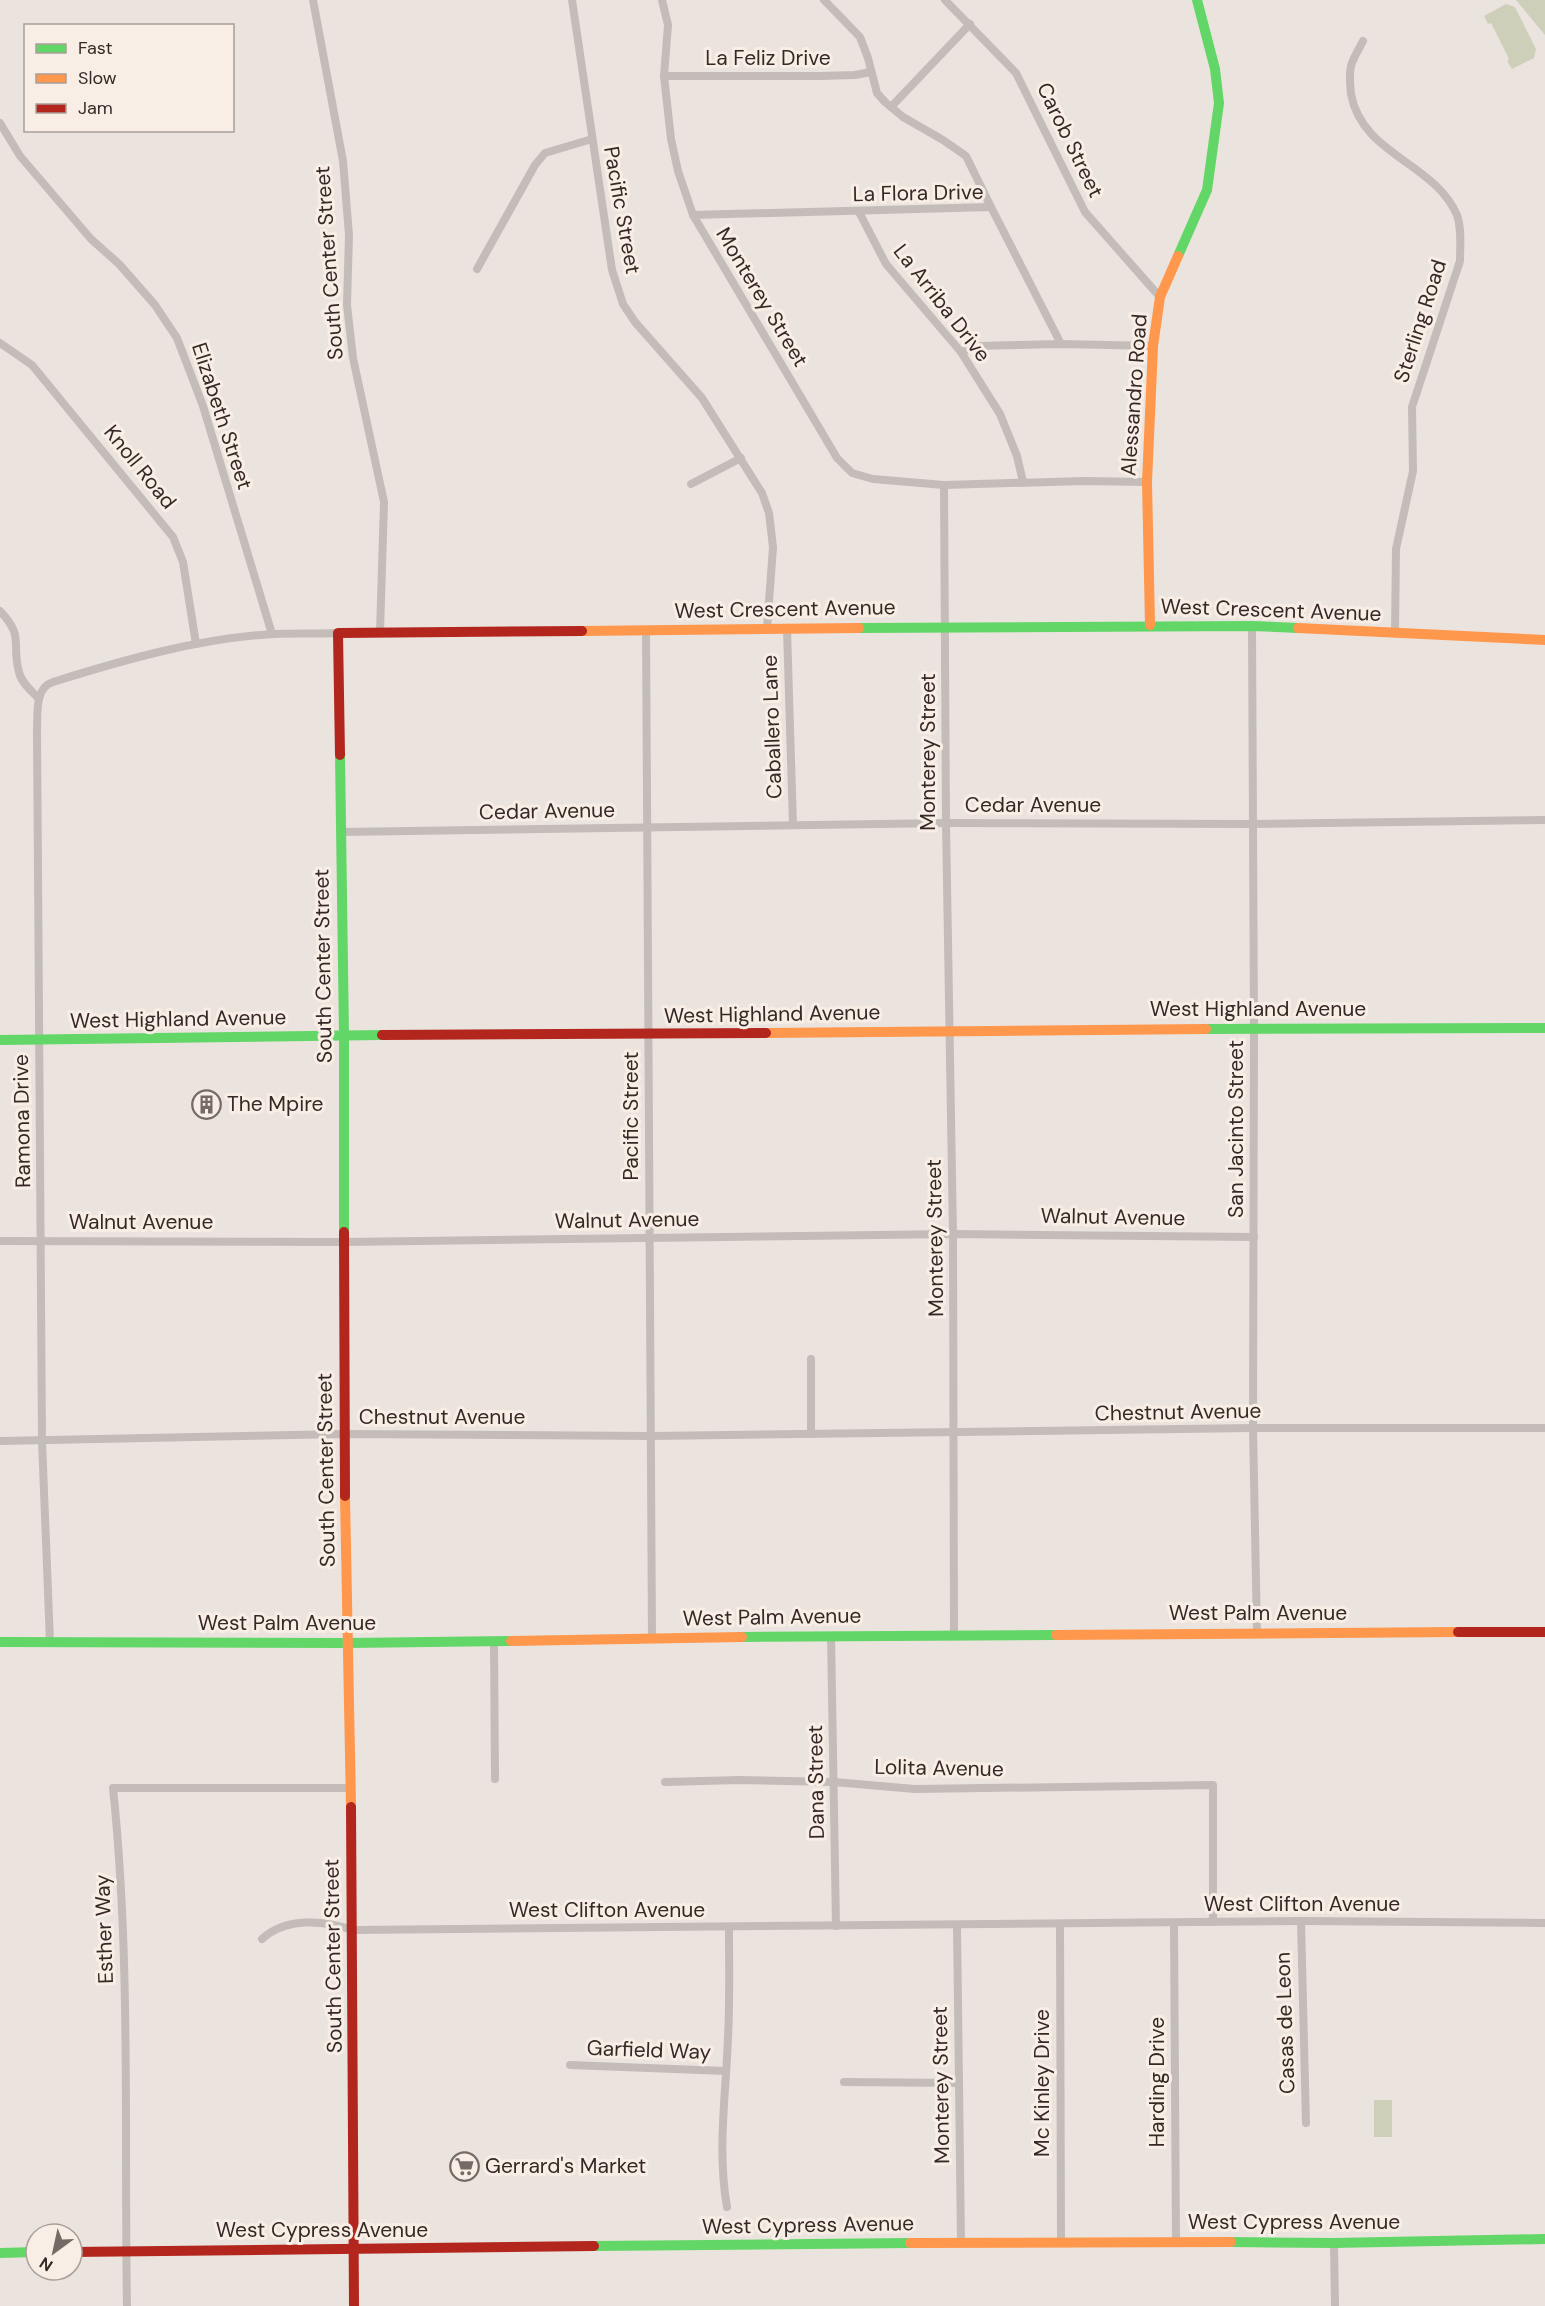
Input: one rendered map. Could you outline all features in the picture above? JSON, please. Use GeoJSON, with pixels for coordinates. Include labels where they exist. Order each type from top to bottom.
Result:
{"type":"FeatureCollection","features":[{"type":"Feature","properties":{"kind":"street","name":"South Center Street"},"geometry":{"type":"LineString","coordinates":[[312,0],[343,161],[350,235],[347,305],[352,357],[384,502],[380,632]]}},
{"type":"Feature","properties":{"kind":"street","name":"Pacific Street"},"geometry":{"type":"LineString","coordinates":[[572,0],[612,270],[623,304],[650,341],[702,398],[762,493],[769,513],[773,547],[767,629]]}},
{"type":"Feature","properties":{"kind":"street","name":"Monterey Street"},"geometry":{"type":"LineString","coordinates":[[662,0],[668,25],[664,76],[673,149],[685,198],[693,215],[837,458],[852,473],[873,479],[944,485],[946,823],[955,1433],[954,1635]]}},
{"type":"Feature","properties":{"kind":"street"},"geometry":{"type":"LineString","coordinates":[[824,0],[860,37],[878,93],[891,107],[966,156],[991,207]]}},
{"type":"Feature","properties":{"kind":"street","name":"Carob Street"},"geometry":{"type":"LineString","coordinates":[[945,0],[1016,73],[1085,212],[1160,297]]}},
{"type":"Feature","properties":{"kind":"street","name":"Alessandro Road"},"geometry":{"type":"LineString","coordinates":[[1150,626],[1147,482],[1153,346],[1160,297],[1207,190],[1219,103],[1215,69],[1197,0]]}},
{"type":"Feature","properties":{"kind":"street"},"geometry":{"type":"LineString","coordinates":[[891,107],[970,24]]}},
{"type":"Feature","properties":{"kind":"street","name":"Sterling Road"},"geometry":{"type":"LineString","coordinates":[[1363,41],[1351,66],[1350,88],[1354,107],[1366,130],[1392,153],[1439,187],[1457,216],[1460,231],[1460,261],[1412,407],[1413,471],[1396,549],[1395,633]]}},
{"type":"Feature","properties":{"kind":"street","name":"La Feliz Drive"},"geometry":{"type":"LineString","coordinates":[[664,76],[821,76],[871,72]]}},
{"type":"Feature","properties":{"kind":"street","name":"Elizabeth Street"},"geometry":{"type":"LineString","coordinates":[[0,123],[20,156],[91,239],[118,264],[155,305],[177,338],[203,406],[272,634]]}},
{"type":"Feature","properties":{"kind":"street"},"geometry":{"type":"LineString","coordinates":[[477,269],[535,165],[545,153],[592,139]]}},
{"type":"Feature","properties":{"kind":"street","name":"La Flora Drive"},"geometry":{"type":"LineString","coordinates":[[693,215],[991,207],[1061,344]]}},
{"type":"Feature","properties":{"kind":"street","name":"La Arriba Drive"},"geometry":{"type":"LineString","coordinates":[[859,212],[886,264],[961,352],[1000,416],[1017,456],[1023,482]]}},
{"type":"Feature","properties":{"kind":"street","name":"Knoll Road"},"geometry":{"type":"LineString","coordinates":[[0,343],[23,358],[42,376],[173,537],[183,562],[196,644]]}},
{"type":"Feature","properties":{"kind":"street"},"geometry":{"type":"LineString","coordinates":[[961,352],[978,346],[1061,344],[1153,346]]}},
{"type":"Feature","properties":{"kind":"street"},"geometry":{"type":"LineString","coordinates":[[691,484],[741,458]]}},
{"type":"Feature","properties":{"kind":"street"},"geometry":{"type":"LineString","coordinates":[[944,485],[1023,482],[1147,482]]}},
{"type":"Feature","properties":{"kind":"street"},"geometry":{"type":"LineString","coordinates":[[0,611],[14,629],[18,672],[25,684],[39,699]]}},
{"type":"Feature","properties":{"kind":"street","name":"West Crescent Avenue"},"geometry":{"type":"LineString","coordinates":[[39,699],[48,684],[126,660],[196,644],[272,634],[1252,626],[1545,640]]}},
{"type":"Feature","properties":{"kind":"street","name":"San Jacinto Street"},"geometry":{"type":"LineString","coordinates":[[1252,626],[1253,1428],[1257,1633]]}},
{"type":"Feature","properties":{"kind":"street","name":"Caballero Lane"},"geometry":{"type":"LineString","coordinates":[[787,628],[793,825]]}},
{"type":"Feature","properties":{"kind":"street","name":"Pacific Street"},"geometry":{"type":"LineString","coordinates":[[646,630],[652,1638]]}},
{"type":"Feature","properties":{"kind":"street","name":"South Center Street"},"geometry":{"type":"LineString","coordinates":[[338,633],[344,1036],[344,1434],[353,1930],[354,2306]]}},
{"type":"Feature","properties":{"kind":"street","name":"Ramona Drive"},"geometry":{"type":"LineString","coordinates":[[39,699],[37,730],[42,1442],[50,1642]]}},
{"type":"Feature","properties":{"kind":"street","name":"Cedar Avenue"},"geometry":{"type":"LineString","coordinates":[[341,832],[946,823],[1251,824],[1545,820]]}},
{"type":"Feature","properties":{"kind":"street","name":"West Highland Avenue"},"geometry":{"type":"LineString","coordinates":[[0,1041],[230,1036],[1545,1028]]}},
{"type":"Feature","properties":{"kind":"street","name":"Walnut Avenue"},"geometry":{"type":"LineString","coordinates":[[0,1240],[345,1242],[953,1234],[1254,1237]]}},
{"type":"Feature","properties":{"kind":"street"},"geometry":{"type":"LineString","coordinates":[[811,1359],[812,1434]]}},
{"type":"Feature","properties":{"kind":"street","name":"Chestnut Avenue"},"geometry":{"type":"LineString","coordinates":[[0,1441],[42,1442],[344,1434],[652,1436],[1253,1428],[1545,1428]]}},
{"type":"Feature","properties":{"kind":"street","name":"West Palm Avenue"},"geometry":{"type":"LineString","coordinates":[[0,1642],[348,1643],[831,1636],[1545,1632]]}},
{"type":"Feature","properties":{"kind":"street","name":"Dana Street"},"geometry":{"type":"LineString","coordinates":[[831,1636],[836,1926]]}},
{"type":"Feature","properties":{"kind":"street"},"geometry":{"type":"LineString","coordinates":[[494,1642],[495,1779]]}},
{"type":"Feature","properties":{"kind":"street","name":"Lolita Avenue"},"geometry":{"type":"LineString","coordinates":[[664,1782],[739,1780],[834,1782],[915,1789],[1213,1785],[1213,1922]]}},
{"type":"Feature","properties":{"kind":"street","name":"Esther Way"},"geometry":{"type":"LineString","coordinates":[[127,2306],[123,1939],[119,1844],[112,1788],[350,1788]]}},
{"type":"Feature","properties":{"kind":"street","name":"West Clifton Avenue"},"geometry":{"type":"LineString","coordinates":[[262,1938],[272,1929],[302,1923],[323,1923],[353,1930],[1301,1921],[1545,1923]]}},
{"type":"Feature","properties":{"kind":"street","name":"Casas de Leon"},"geometry":{"type":"LineString","coordinates":[[1301,1921],[1306,2124]]}},
{"type":"Feature","properties":{"kind":"street","name":"Harding Drive"},"geometry":{"type":"LineString","coordinates":[[1174,1923],[1176,2242]]}},
{"type":"Feature","properties":{"kind":"street","name":"Mc Kinley Drive"},"geometry":{"type":"LineString","coordinates":[[1060,1924],[1061,2242]]}},
{"type":"Feature","properties":{"kind":"street","name":"Monterey Street"},"geometry":{"type":"LineString","coordinates":[[957,1925],[961,2244]]}},
{"type":"Feature","properties":{"kind":"street","name":"Garfield Way"},"geometry":{"type":"LineString","coordinates":[[727,2207],[722,2178],[722,2146],[728,2038],[729,1927]]}},
{"type":"Feature","properties":{"kind":"street","name":"Garfield Way"},"geometry":{"type":"LineString","coordinates":[[570,2065],[726,2071]]}},
{"type":"Feature","properties":{"kind":"street"},"geometry":{"type":"LineString","coordinates":[[844,2082],[959,2083]]}},
{"type":"Feature","properties":{"kind":"street","name":"West Cypress Avenue"},"geometry":{"type":"LineString","coordinates":[[84,2252],[1061,2242],[1334,2243],[1545,2239]]}},
{"type":"Feature","properties":{"kind":"street"},"geometry":{"type":"LineString","coordinates":[[1334,2243],[1335,2306]]}},
{"type":"Feature","properties":{"kind":"street"},"geometry":{"type":"LineString","coordinates":[[0,2253],[24,2252]]}},
{"type":"Feature","properties":{"kind":"green space"},"geometry":{"type":"Polygon","coordinates":[[[1516,0],[1545,0],[1545,35],[1516,0]]]}},
{"type":"Feature","properties":{"kind":"green space"},"geometry":{"type":"Polygon","coordinates":[[[1506,4],[1515,7],[1536,49],[1534,58],[1512,69],[1491,23],[1488,24],[1484,16],[1506,4]]]}},
{"type":"Feature","properties":{"kind":"green space"},"geometry":{"type":"Polygon","coordinates":[[[1374,2100],[1392,2100],[1392,2137],[1374,2137],[1374,2100]]]}},
{"type":"Feature","properties":{"kind":"traffic: fast"},"geometry":{"type":"LineString","coordinates":[[1178,256],[1207,190],[1219,103],[1215,69],[1197,0]]}},
{"type":"Feature","properties":{"kind":"traffic: fast"},"geometry":{"type":"LineString","coordinates":[[859,628],[1252,626],[1298,628]]}},
{"type":"Feature","properties":{"kind":"traffic: fast"},"geometry":{"type":"LineString","coordinates":[[340,755],[344,1232]]}},
{"type":"Feature","properties":{"kind":"traffic: fast"},"geometry":{"type":"LineString","coordinates":[[1206,1029],[1545,1028]]}},
{"type":"Feature","properties":{"kind":"traffic: fast"},"geometry":{"type":"LineString","coordinates":[[0,1040],[382,1035]]}},
{"type":"Feature","properties":{"kind":"traffic: fast"},"geometry":{"type":"LineString","coordinates":[[742,1637],[1056,1635]]}},
{"type":"Feature","properties":{"kind":"traffic: fast"},"geometry":{"type":"LineString","coordinates":[[0,1642],[511,1641]]}},
{"type":"Feature","properties":{"kind":"traffic: fast"},"geometry":{"type":"LineString","coordinates":[[1231,2242],[1334,2243],[1545,2239]]}},
{"type":"Feature","properties":{"kind":"traffic: fast"},"geometry":{"type":"LineString","coordinates":[[594,2246],[910,2243]]}},
{"type":"Feature","properties":{"kind":"traffic: fast"},"geometry":{"type":"LineString","coordinates":[[0,2253],[24,2252]]}},
{"type":"Feature","properties":{"kind":"traffic: slow"},"geometry":{"type":"LineString","coordinates":[[1150,625],[1147,482],[1153,346],[1160,297],[1178,256]]}},
{"type":"Feature","properties":{"kind":"traffic: slow"},"geometry":{"type":"LineString","coordinates":[[582,631],[859,628]]}},
{"type":"Feature","properties":{"kind":"traffic: slow"},"geometry":{"type":"LineString","coordinates":[[1298,628],[1545,640]]}},
{"type":"Feature","properties":{"kind":"traffic: slow"},"geometry":{"type":"LineString","coordinates":[[766,1033],[1206,1029]]}},
{"type":"Feature","properties":{"kind":"traffic: slow"},"geometry":{"type":"LineString","coordinates":[[345,1496],[351,1807]]}},
{"type":"Feature","properties":{"kind":"traffic: slow"},"geometry":{"type":"LineString","coordinates":[[1056,1635],[1458,1632]]}},
{"type":"Feature","properties":{"kind":"traffic: slow"},"geometry":{"type":"LineString","coordinates":[[511,1641],[742,1637]]}},
{"type":"Feature","properties":{"kind":"traffic: slow"},"geometry":{"type":"LineString","coordinates":[[910,2243],[1231,2242]]}},
{"type":"Feature","properties":{"kind":"traffic: jam"},"geometry":{"type":"LineString","coordinates":[[340,755],[338,633],[582,631]]}},
{"type":"Feature","properties":{"kind":"traffic: jam"},"geometry":{"type":"LineString","coordinates":[[382,1035],[766,1033]]}},
{"type":"Feature","properties":{"kind":"traffic: jam"},"geometry":{"type":"LineString","coordinates":[[344,1232],[345,1496]]}},
{"type":"Feature","properties":{"kind":"traffic: jam"},"geometry":{"type":"LineString","coordinates":[[1458,1632],[1545,1632]]}},
{"type":"Feature","properties":{"kind":"traffic: jam"},"geometry":{"type":"LineString","coordinates":[[351,1807],[354,2306]]}},
{"type":"Feature","properties":{"kind":"traffic: jam"},"geometry":{"type":"LineString","coordinates":[[84,2252],[594,2246]]}},
{"type":"Feature","properties":{"kind":"place","name":"The Mpire"},"geometry":{"type":"Point","coordinates":[206,1104]}},
{"type":"Feature","properties":{"kind":"place","name":"Gerrard's Market"},"geometry":{"type":"Point","coordinates":[464,2166]}}]}
